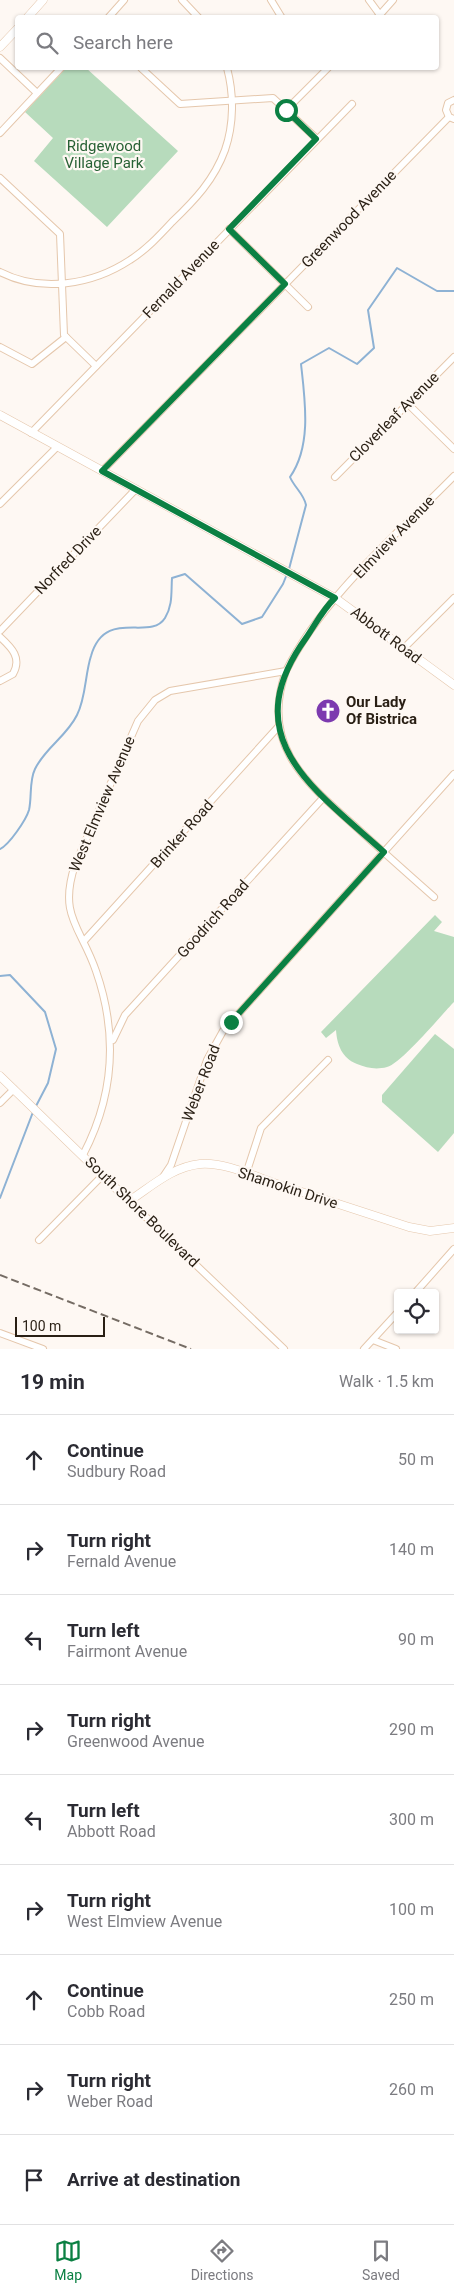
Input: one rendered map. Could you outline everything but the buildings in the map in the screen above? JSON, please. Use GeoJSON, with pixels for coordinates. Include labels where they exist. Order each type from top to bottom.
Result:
{"type":"FeatureCollection","features":[{"type":"Feature","properties":{"kind":"street"},"geometry":{"type":"LineString","coordinates":[[30,15],[43,0]]}},
{"type":"Feature","properties":{"kind":"street"},"geometry":{"type":"LineString","coordinates":[[111,15],[124,0]]}},
{"type":"Feature","properties":{"kind":"street"},"geometry":{"type":"LineString","coordinates":[[182,0],[196,15]]}},
{"type":"Feature","properties":{"kind":"street"},"geometry":{"type":"LineString","coordinates":[[271,0],[280,15]]}},
{"type":"Feature","properties":{"kind":"street"},"geometry":{"type":"LineString","coordinates":[[369,0],[377,15]]}},
{"type":"Feature","properties":{"kind":"street"},"geometry":{"type":"LineString","coordinates":[[379,15],[393,0]]}},
{"type":"Feature","properties":{"kind":"street"},"geometry":{"type":"LineString","coordinates":[[0,47],[15,31]]}},
{"type":"Feature","properties":{"kind":"street"},"geometry":{"type":"LineString","coordinates":[[0,58],[37,93]]}},
{"type":"Feature","properties":{"kind":"street"},"geometry":{"type":"LineString","coordinates":[[0,133],[59,70]]}},
{"type":"Feature","properties":{"kind":"street"},"geometry":{"type":"LineString","coordinates":[[143,70],[180,104],[273,98],[316,139]]}},
{"type":"Feature","properties":{"kind":"street"},"geometry":{"type":"LineString","coordinates":[[0,272],[24,281],[62,284],[97,276],[131,260],[200,195],[212,178],[226,148],[232,117],[232,101],[227,70]]}},
{"type":"Feature","properties":{"kind":"street"},"geometry":{"type":"LineString","coordinates":[[317,70],[320,75]]}},
{"type":"Feature","properties":{"kind":"street"},"geometry":{"type":"LineString","coordinates":[[286,110],[326,70]]}},
{"type":"Feature","properties":{"kind":"street","name":"Greenwood Avenue"},"geometry":{"type":"LineString","coordinates":[[102,471],[451,118],[446,106],[454,100]]}},
{"type":"Feature","properties":{"kind":"street","name":"Fernald Avenue"},"geometry":{"type":"LineString","coordinates":[[31,433],[352,104]]}},
{"type":"Feature","properties":{"kind":"street"},"geometry":{"type":"LineString","coordinates":[[0,178],[60,234],[64,334],[96,366]]}},
{"type":"Feature","properties":{"kind":"street"},"geometry":{"type":"LineString","coordinates":[[229,229],[308,307]]}},
{"type":"Feature","properties":{"kind":"street"},"geometry":{"type":"LineString","coordinates":[[0,347],[32,364],[66,337]]}},
{"type":"Feature","properties":{"kind":"street","name":"Cloverleaf Avenue"},"geometry":{"type":"LineString","coordinates":[[335,477],[454,357]]}},
{"type":"Feature","properties":{"kind":"street"},"geometry":{"type":"LineString","coordinates":[[408,404],[454,449]]}},
{"type":"Feature","properties":{"kind":"street","name":"Abbott Road"},"geometry":{"type":"LineString","coordinates":[[0,415],[335,598],[454,685]]}},
{"type":"Feature","properties":{"kind":"street"},"geometry":{"type":"LineString","coordinates":[[0,504],[57,447]]}},
{"type":"Feature","properties":{"kind":"street","name":"Elmview Avenue"},"geometry":{"type":"LineString","coordinates":[[335,598],[454,476]]}},
{"type":"Feature","properties":{"kind":"street","name":"Norfred Drive"},"geometry":{"type":"LineString","coordinates":[[0,631],[136,489]]}},
{"type":"Feature","properties":{"kind":"street"},"geometry":{"type":"LineString","coordinates":[[335,598],[301,645],[286,671],[279,701],[279,726],[284,746],[296,769],[323,798],[434,897]]}},
{"type":"Feature","properties":{"kind":"street"},"geometry":{"type":"LineString","coordinates":[[403,649],[454,598]]}},
{"type":"Feature","properties":{"kind":"street"},"geometry":{"type":"LineString","coordinates":[[0,637],[14,652],[17,663],[13,674],[0,681]]}},
{"type":"Feature","properties":{"kind":"street","name":"West Elmview Avenue"},"geometry":{"type":"LineString","coordinates":[[82,1155],[102,1108],[110,1073],[112,1046],[105,999],[84,941],[71,918],[68,898],[70,880],[140,717],[155,700],[170,691],[286,671]]}},
{"type":"Feature","properties":{"kind":"street","name":"Brinker Road"},"geometry":{"type":"LineString","coordinates":[[84,941],[279,726]]}},
{"type":"Feature","properties":{"kind":"street","name":"Weber Road"},"geometry":{"type":"LineString","coordinates":[[162,1178],[171,1165],[207,1060],[223,1031],[454,774]]}},
{"type":"Feature","properties":{"kind":"street","name":"Goodrich Road"},"geometry":{"type":"LineString","coordinates":[[112,1046],[117,1028],[125,1016],[323,798]]}},
{"type":"Feature","properties":{"kind":"street"},"geometry":{"type":"LineString","coordinates":[[246,1174],[261,1128],[328,1060]]}},
{"type":"Feature","properties":{"kind":"street","name":"South Shore Boulevard"},"geometry":{"type":"LineString","coordinates":[[0,1076],[284,1349]]}},
{"type":"Feature","properties":{"kind":"street"},"geometry":{"type":"LineString","coordinates":[[0,1103],[14,1089]]}},
{"type":"Feature","properties":{"kind":"street","name":"Shamokin Drive"},"geometry":{"type":"LineString","coordinates":[[129,1201],[177,1170],[200,1164],[220,1166],[409,1227],[430,1231],[454,1228]]}},
{"type":"Feature","properties":{"kind":"street"},"geometry":{"type":"LineString","coordinates":[[39,1240],[103,1175]]}},
{"type":"Feature","properties":{"kind":"street"},"geometry":{"type":"LineString","coordinates":[[418,1289],[454,1248]]}},
{"type":"Feature","properties":{"kind":"street"},"geometry":{"type":"LineString","coordinates":[[364,1349],[394,1316]]}},
{"type":"Feature","properties":{"kind":"street"},"geometry":{"type":"LineString","coordinates":[[0,1332],[43,1349]]}},
{"type":"Feature","properties":{"kind":"street"},"geometry":{"type":"LineString","coordinates":[[372,1340],[396,1349]]}},
{"type":"Feature","properties":{"kind":"green space","name":"Ridgewood Village Park"},"geometry":{"type":"Polygon","coordinates":[[[64,70],[88,70],[178,151],[107,227],[34,161],[53,138],[25,112],[64,70]]]}},
{"type":"Feature","properties":{"kind":"green space"},"geometry":{"type":"Polygon","coordinates":[[[435,915],[442,922],[434,931],[454,937],[454,1002],[411,1048],[393,1064],[383,1068],[375,1068],[357,1064],[344,1055],[336,1030],[326,1038],[321,1032],[435,915]]]}},
{"type":"Feature","properties":{"kind":"green space"},"geometry":{"type":"Polygon","coordinates":[[[435,1034],[454,1049],[454,1133],[438,1152],[382,1102],[382,1095],[435,1034]]]}},
{"type":"Feature","properties":{"kind":"waterway"},"geometry":{"type":"LineString","coordinates":[[289,569],[306,505],[290,477],[302,451],[304,437],[305,407],[301,364],[329,348],[357,364],[374,348],[368,310],[397,268],[437,291],[454,291]]}},
{"type":"Feature","properties":{"kind":"waterway"},"geometry":{"type":"LineString","coordinates":[[0,849],[4,847],[21,826],[29,810],[32,779],[39,762],[68,729],[77,715],[82,701],[91,656],[98,641],[106,633],[117,629],[158,625],[165,618],[169,608],[172,578],[185,574],[242,624],[262,617],[283,584],[287,574]]}},
{"type":"Feature","properties":{"kind":"waterway"},"geometry":{"type":"LineString","coordinates":[[0,976],[10,975],[45,1012],[56,1049],[48,1083],[35,1108]]}},
{"type":"Feature","properties":{"kind":"waterway"},"geometry":{"type":"LineString","coordinates":[[0,1198],[33,1112]]}},
{"type":"Feature","properties":{"kind":"railway"},"geometry":{"type":"LineString","coordinates":[[0,1275],[191,1349]]}},
{"type":"Feature","properties":{"kind":"place","name":"Our Lady Of Bistrica"},"geometry":{"type":"Point","coordinates":[328,711]}},
{"type":"Feature","properties":{"kind":"route"},"geometry":{"type":"LineString","coordinates":[[231,1022],[384,852],[304,779],[296,769],[284,746],[279,726],[278,714],[281,684],[286,671],[301,645],[335,598],[102,471],[285,284],[229,229],[316,139],[286,110]]}}]}
